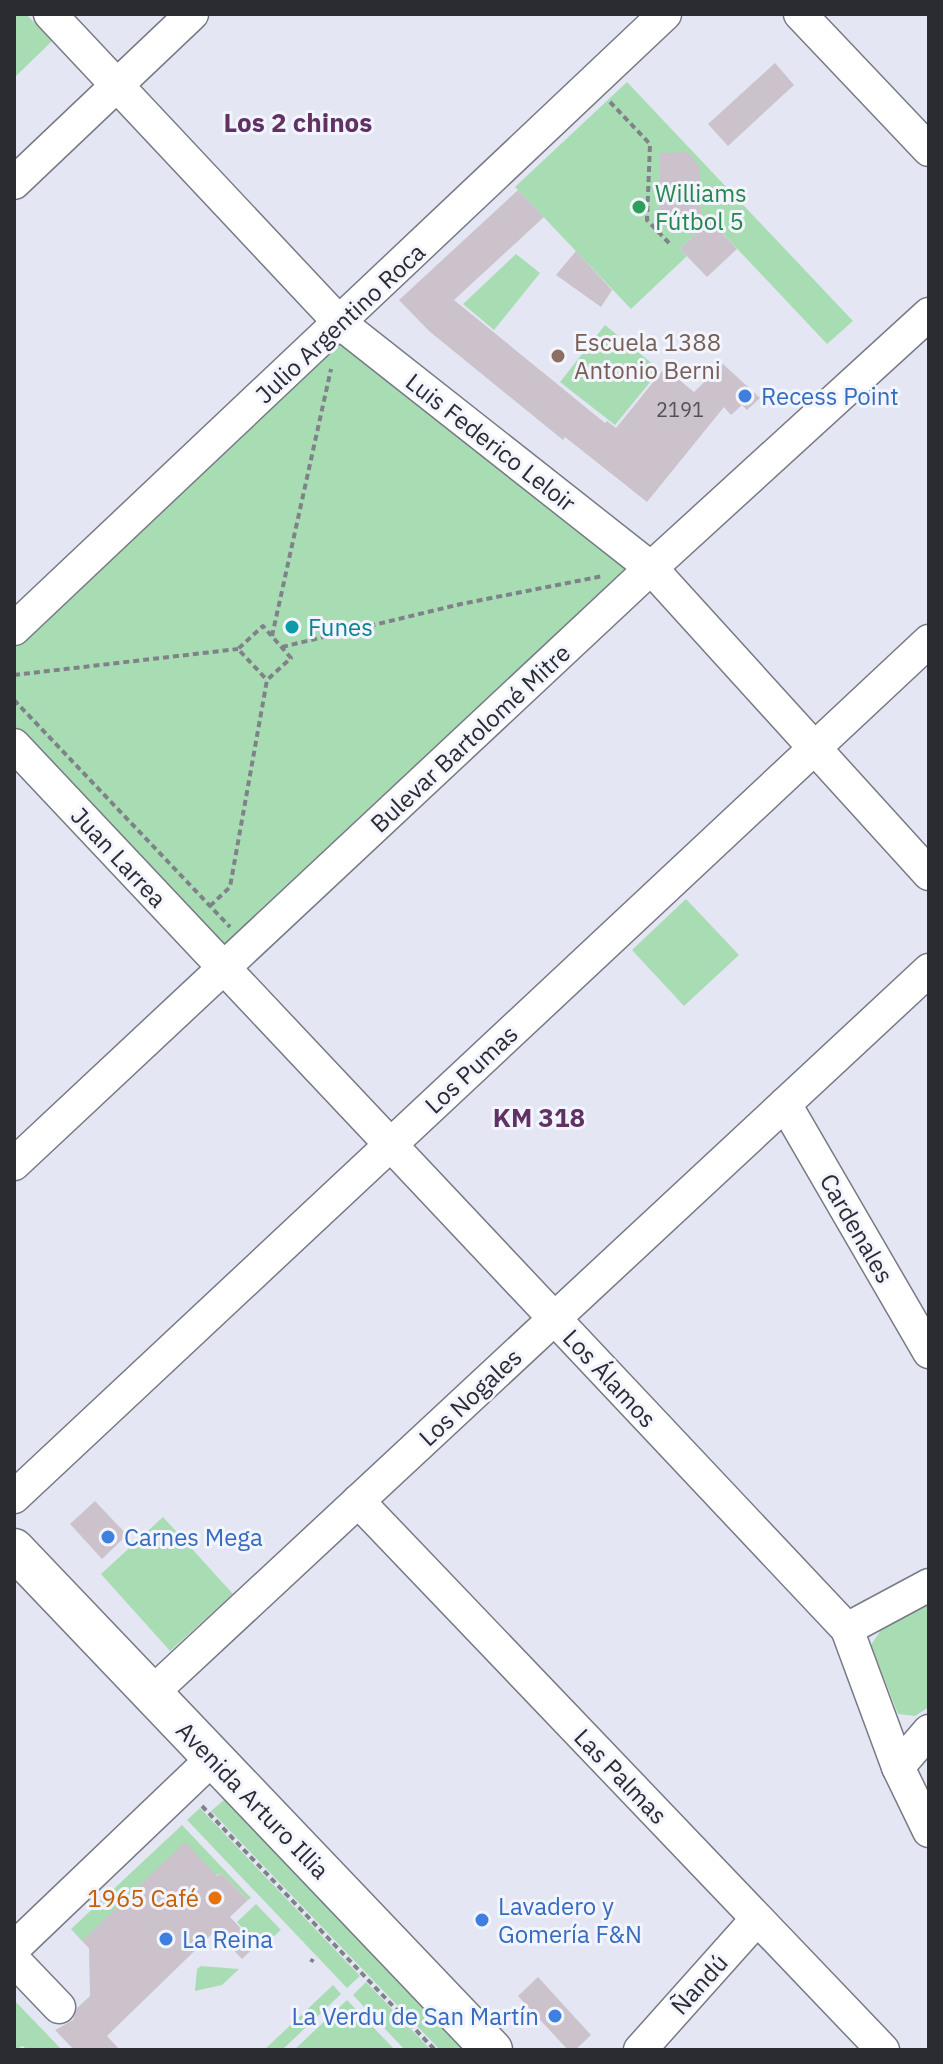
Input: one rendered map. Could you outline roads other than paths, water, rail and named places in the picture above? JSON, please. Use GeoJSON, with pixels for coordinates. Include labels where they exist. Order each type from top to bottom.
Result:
{"type":"FeatureCollection","features":[{"type":"Feature","properties":{"kind":"main road","name":"Avenida Arturo Illia"},"geometry":{"type":"LineString","coordinates":[[14,1549],[492,2050]]}},
{"type":"Feature","properties":{"kind":"street","name":"Luis Federico Leloir"},"geometry":{"type":"LineString","coordinates":[[50,14],[340,323],[651,568],[929,874]]}},
{"type":"Feature","properties":{"kind":"street"},"geometry":{"type":"LineString","coordinates":[[14,183],[192,14]]}},
{"type":"Feature","properties":{"kind":"street","name":"Julio Argentino Roca"},"geometry":{"type":"LineString","coordinates":[[14,629],[665,14]]}},
{"type":"Feature","properties":{"kind":"street"},"geometry":{"type":"LineString","coordinates":[[800,14],[929,150]]}},
{"type":"Feature","properties":{"kind":"street","name":"Bulevar Bartolomé Mitre"},"geometry":{"type":"LineString","coordinates":[[14,1164],[651,568],[929,314]]}},
{"type":"Feature","properties":{"kind":"street","name":"Los Pumas"},"geometry":{"type":"LineString","coordinates":[[14,1497],[929,641]]}},
{"type":"Feature","properties":{"kind":"street","name":"Juan Larrea"},"geometry":{"type":"LineString","coordinates":[[14,745],[225,969]]}},
{"type":"Feature","properties":{"kind":"street","name":"Los Álamos"},"geometry":{"type":"LineString","coordinates":[[225,969],[847,1629],[898,1767],[929,1831]]}},
{"type":"Feature","properties":{"kind":"street","name":"Los Nogales"},"geometry":{"type":"LineString","coordinates":[[152,1693],[929,970]]}},
{"type":"Feature","properties":{"kind":"street","name":"Cardenales"},"geometry":{"type":"LineString","coordinates":[[785,1104],[929,1352]]}},
{"type":"Feature","properties":{"kind":"street","name":"Las Palmas"},"geometry":{"type":"LineString","coordinates":[[358,1501],[883,2050]]}},
{"type":"Feature","properties":{"kind":"street"},"geometry":{"type":"LineString","coordinates":[[847,1629],[929,1585]]}},
{"type":"Feature","properties":{"kind":"street"},"geometry":{"type":"LineString","coordinates":[[898,1767],[929,1731]]}},
{"type":"Feature","properties":{"kind":"street"},"geometry":{"type":"LineString","coordinates":[[14,1948],[213,1758]]}},
{"type":"Feature","properties":{"kind":"street","name":"Ñandú"},"geometry":{"type":"LineString","coordinates":[[640,2050],[757,1919]]}},
{"type":"Feature","properties":{"kind":"street"},"geometry":{"type":"LineString","coordinates":[[14,1960],[59,2007]]}},
{"type":"Feature","properties":{"kind":"place","name":"Williams Fútbol 5"},"geometry":{"type":"Point","coordinates":[639,207]}},
{"type":"Feature","properties":{"kind":"place","name":"Escuela 1388 Antonio Berni"},"geometry":{"type":"Point","coordinates":[558,356]}},
{"type":"Feature","properties":{"kind":"place","name":"Recess Point"},"geometry":{"type":"Point","coordinates":[745,396]}},
{"type":"Feature","properties":{"kind":"place","name":"Funes"},"geometry":{"type":"Point","coordinates":[292,627]}},
{"type":"Feature","properties":{"kind":"place","name":"Carnes Mega"},"geometry":{"type":"Point","coordinates":[108,1537]}},
{"type":"Feature","properties":{"kind":"place","name":"1965 Café"},"geometry":{"type":"Point","coordinates":[215,1898]}},
{"type":"Feature","properties":{"kind":"place","name":"Lavadero y Gomería F&N"},"geometry":{"type":"Point","coordinates":[482,1920]}},
{"type":"Feature","properties":{"kind":"place","name":"La Reina"},"geometry":{"type":"Point","coordinates":[166,1939]}},
{"type":"Feature","properties":{"kind":"place","name":"La Verdu de San Martín"},"geometry":{"type":"Point","coordinates":[555,2016]}},
{"type":"Feature","properties":{"kind":"district","name":"Los 2 chinos"},"geometry":{"type":"Point","coordinates":[298,122]}},
{"type":"Feature","properties":{"kind":"district","name":"KM 318"},"geometry":{"type":"Point","coordinates":[539,1117]}}]}
